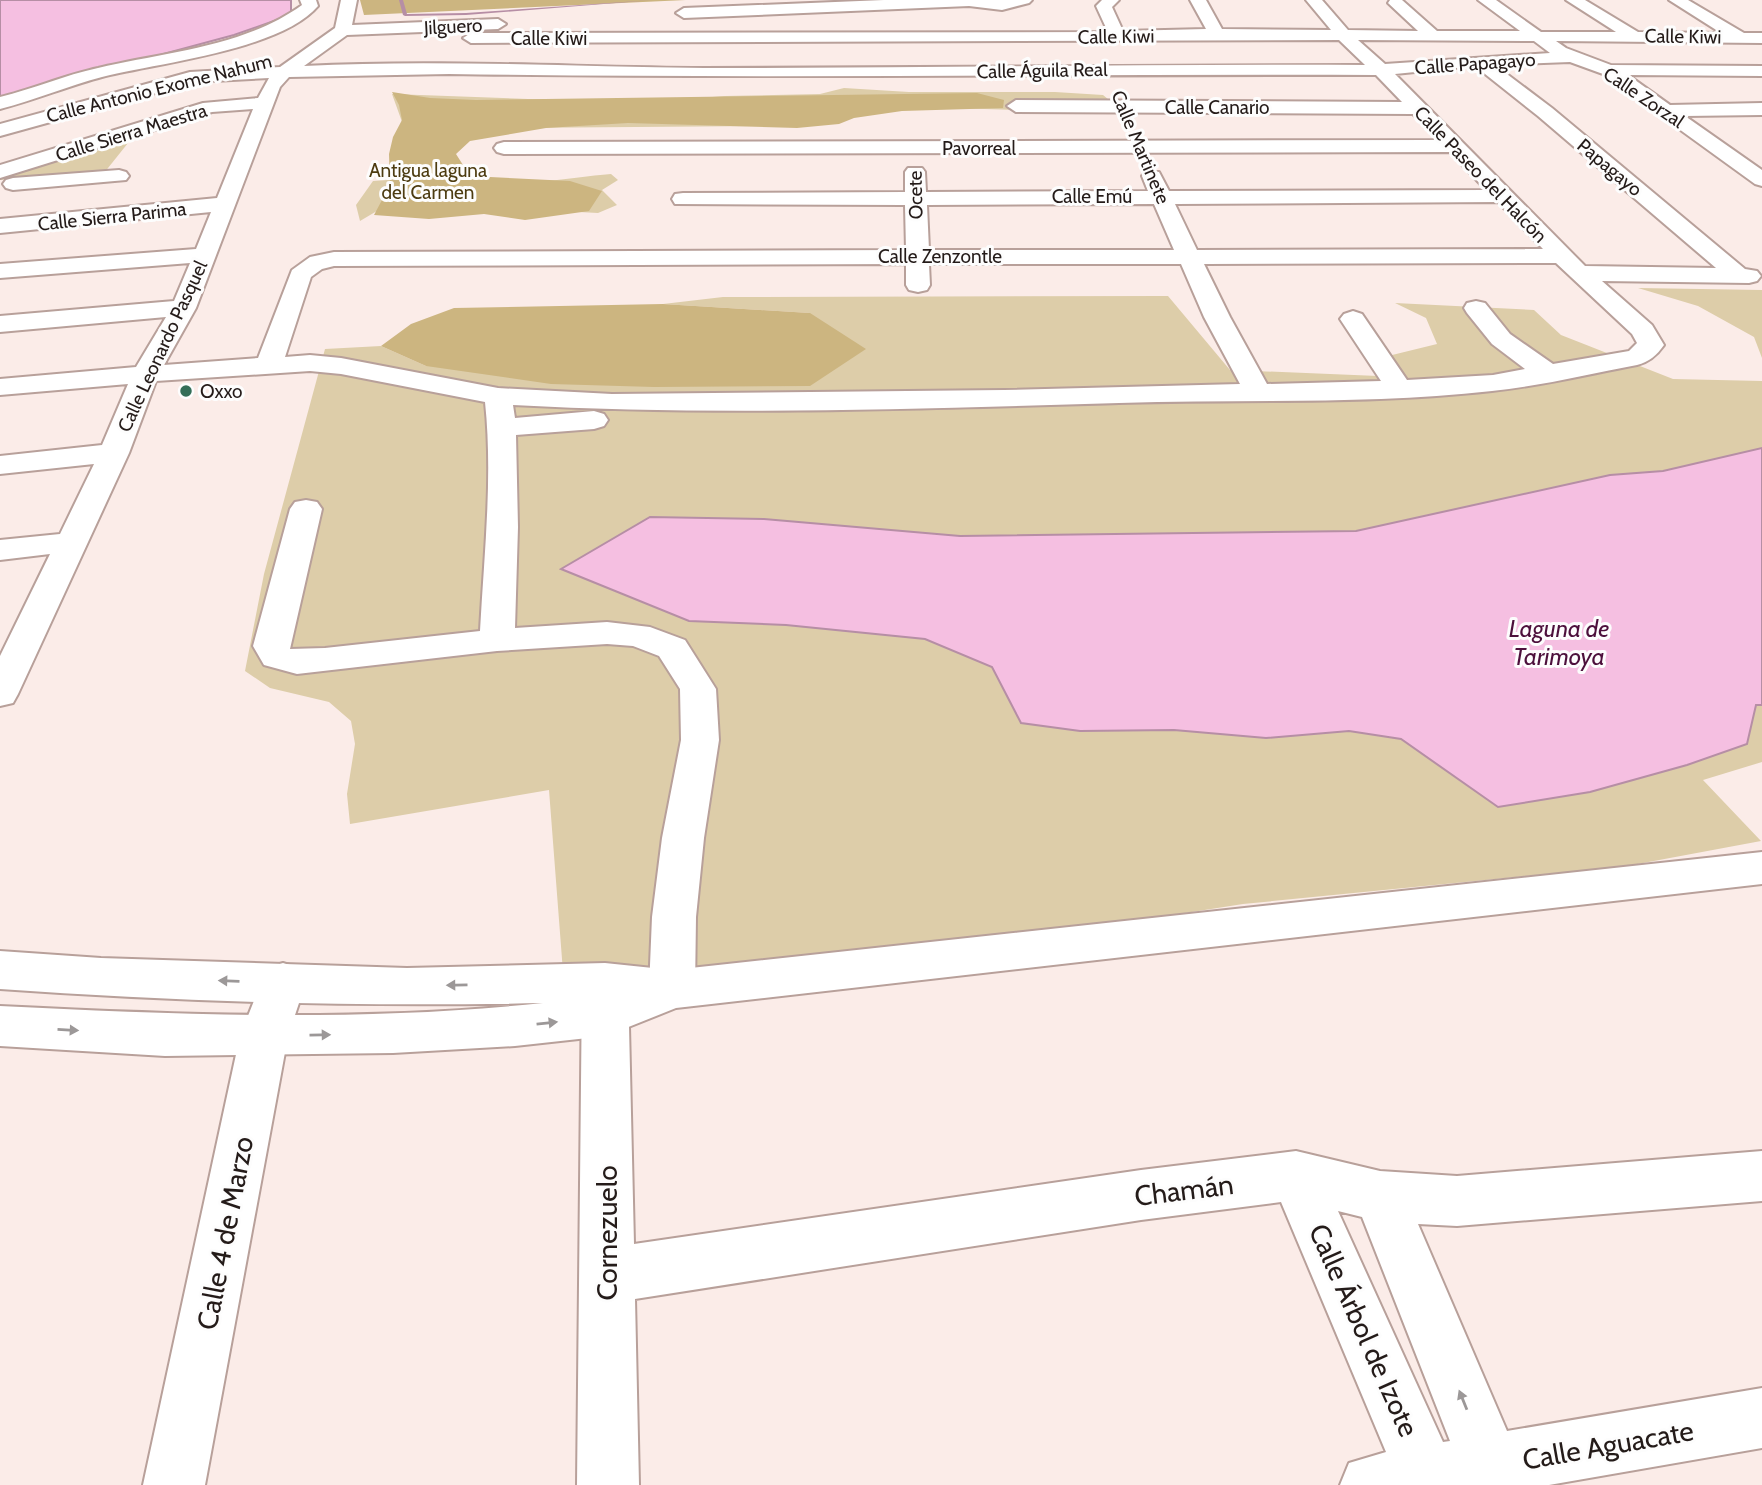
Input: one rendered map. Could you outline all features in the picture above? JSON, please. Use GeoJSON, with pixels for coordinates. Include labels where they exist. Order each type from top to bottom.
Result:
{"type":"FeatureCollection","features":[{"type":"Feature","properties":{"kind":"street"},"geometry":{"type":"LineString","coordinates":[[0,103],[94,74],[274,29],[302,14],[310,6],[308,0]]}},
{"type":"Feature","properties":{"kind":"street"},"geometry":{"type":"LineString","coordinates":[[343,30],[349,0]]}},
{"type":"Feature","properties":{"kind":"street"},"geometry":{"type":"LineString","coordinates":[[671,14],[905,6],[969,1],[1002,5],[1024,0]]}},
{"type":"Feature","properties":{"kind":"street"},"geometry":{"type":"LineString","coordinates":[[1198,0],[1217,34]]}},
{"type":"Feature","properties":{"kind":"street","name":"Calle Paseo del Halcón"},"geometry":{"type":"LineString","coordinates":[[1314,0],[1344,36],[1381,70],[1502,196],[1579,273],[1643,330],[1651,345],[1637,356],[1548,373]]}},
{"type":"Feature","properties":{"kind":"street","name":"Calle Zorzal"},"geometry":{"type":"LineString","coordinates":[[1486,0],[1534,36],[1568,57],[1609,70],[1762,180]]}},
{"type":"Feature","properties":{"kind":"street"},"geometry":{"type":"LineString","coordinates":[[1574,0],[1632,35]]}},
{"type":"Feature","properties":{"kind":"street"},"geometry":{"type":"LineString","coordinates":[[1677,0],[1740,37]]}},
{"type":"Feature","properties":{"kind":"street"},"geometry":{"type":"LineString","coordinates":[[1102,3],[1117,36]]}},
{"type":"Feature","properties":{"kind":"street"},"geometry":{"type":"LineString","coordinates":[[1396,3],[1435,37]]}},
{"type":"Feature","properties":{"kind":"street"},"geometry":{"type":"LineString","coordinates":[[1002,5],[1011,37]]}},
{"type":"Feature","properties":{"kind":"street"},"geometry":{"type":"LineString","coordinates":[[904,72],[901,37],[905,6]]}},
{"type":"Feature","properties":{"kind":"street"},"geometry":{"type":"LineString","coordinates":[[704,73],[705,57],[724,11]]}},
{"type":"Feature","properties":{"kind":"street","name":"Jilguero"},"geometry":{"type":"LineString","coordinates":[[343,30],[465,33],[525,22]]}},
{"type":"Feature","properties":{"kind":"street","name":"Calle Leonardo Pasquel"},"geometry":{"type":"LineString","coordinates":[[0,694],[12,645],[73,542],[114,453],[145,374],[184,309],[272,85],[284,73],[343,30]]}},
{"type":"Feature","properties":{"kind":"street"},"geometry":{"type":"LineString","coordinates":[[444,72],[465,33]]}},
{"type":"Feature","properties":{"kind":"street","name":"Calle Kiwi"},"geometry":{"type":"LineString","coordinates":[[465,33],[712,37],[1097,37],[1217,34],[1762,38]]}},
{"type":"Feature","properties":{"kind":"street"},"geometry":{"type":"LineString","coordinates":[[1697,36],[1759,73]]}},
{"type":"Feature","properties":{"kind":"street","name":"Calle Martinete"},"geometry":{"type":"LineString","coordinates":[[1097,37],[1122,106],[1160,196],[1217,317],[1259,393]]}},
{"type":"Feature","properties":{"kind":"street","name":"Calle Antonio Exome Nahum"},"geometry":{"type":"LineString","coordinates":[[0,130],[190,77],[319,49]]}},
{"type":"Feature","properties":{"kind":"street","name":"Calle Papagayo"},"geometry":{"type":"LineString","coordinates":[[1381,70],[1479,61],[1568,57]]}},
{"type":"Feature","properties":{"kind":"street","name":"Papagayo"},"geometry":{"type":"LineString","coordinates":[[1479,61],[1751,276]]}},
{"type":"Feature","properties":{"kind":"street","name":"Calle Águila Real"},"geometry":{"type":"LineString","coordinates":[[190,77],[407,70],[655,80],[704,73],[1109,69],[1381,70]]}},
{"type":"Feature","properties":{"kind":"street"},"geometry":{"type":"LineString","coordinates":[[1609,70],[1759,73]]}},
{"type":"Feature","properties":{"kind":"street","name":"Calle Sierra Maestra"},"geometry":{"type":"LineString","coordinates":[[0,172],[210,107],[264,103]]}},
{"type":"Feature","properties":{"kind":"street","name":"Calle Canario"},"geometry":{"type":"LineString","coordinates":[[1016,106],[1417,108]]}},
{"type":"Feature","properties":{"kind":"street"},"geometry":{"type":"LineString","coordinates":[[1666,111],[1762,109]]}},
{"type":"Feature","properties":{"kind":"street"},"geometry":{"type":"LineString","coordinates":[[91,219],[148,127]]}},
{"type":"Feature","properties":{"kind":"street","name":"Pavorreal"},"geometry":{"type":"LineString","coordinates":[[504,148],[1455,146]]}},
{"type":"Feature","properties":{"kind":"street","name":"Ocete"},"geometry":{"type":"LineString","coordinates":[[914,147],[918,285]]}},
{"type":"Feature","properties":{"kind":"street"},"geometry":{"type":"LineString","coordinates":[[672,237],[697,149]]}},
{"type":"Feature","properties":{"kind":"street"},"geometry":{"type":"LineString","coordinates":[[0,185],[119,176]]}},
{"type":"Feature","properties":{"kind":"street","name":"Calle Emú"},"geometry":{"type":"LineString","coordinates":[[683,200],[1502,196]]}},
{"type":"Feature","properties":{"kind":"street","name":"Calle Sierra Parima"},"geometry":{"type":"LineString","coordinates":[[0,226],[224,204]]}},
{"type":"Feature","properties":{"kind":"street","name":"Calle Zenzontle"},"geometry":{"type":"LineString","coordinates":[[269,364],[300,275],[307,267],[319,261],[672,237],[917,257],[1562,256]]}},
{"type":"Feature","properties":{"kind":"street"},"geometry":{"type":"LineString","coordinates":[[0,271],[204,255]]}},
{"type":"Feature","properties":{"kind":"street"},"geometry":{"type":"LineString","coordinates":[[1579,273],[1751,276]]}},
{"type":"Feature","properties":{"kind":"street"},"geometry":{"type":"LineString","coordinates":[[1476,308],[1501,339],[1548,373]]}},
{"type":"Feature","properties":{"kind":"street"},"geometry":{"type":"LineString","coordinates":[[0,324],[184,309]]}},
{"type":"Feature","properties":{"kind":"street"},"geometry":{"type":"LineString","coordinates":[[1353,319],[1399,388]]}},
{"type":"Feature","properties":{"kind":"street"},"geometry":{"type":"LineString","coordinates":[[0,387],[269,364],[310,363],[341,366],[498,396],[659,403],[1259,393],[1493,383],[1548,373]]}},
{"type":"Feature","properties":{"kind":"street"},"geometry":{"type":"LineString","coordinates":[[497,640],[502,527],[502,428],[498,396]]}},
{"type":"Feature","properties":{"kind":"street"},"geometry":{"type":"LineString","coordinates":[[502,428],[638,416],[659,403]]}},
{"type":"Feature","properties":{"kind":"street"},"geometry":{"type":"LineString","coordinates":[[0,464],[114,453]]}},
{"type":"Feature","properties":{"kind":"street"},"geometry":{"type":"LineString","coordinates":[[306,509],[271,646],[277,657],[297,662],[326,660],[497,640],[607,633],[638,635],[672,648],[698,689],[700,740],[683,838],[674,917],[672,989]]}},
{"type":"Feature","properties":{"kind":"street"},"geometry":{"type":"LineString","coordinates":[[0,550],[73,542]]}},
{"type":"Feature","properties":{"kind":"street"},"geometry":{"type":"LineString","coordinates":[[0,1026],[165,1035],[264,1036],[420,1032],[515,1026],[605,999],[672,989],[1762,868]]}},
{"type":"Feature","properties":{"kind":"street"},"geometry":{"type":"LineString","coordinates":[[0,970],[407,987],[605,999]]}},
{"type":"Feature","properties":{"kind":"street","name":"Calle 4 de Marzo"},"geometry":{"type":"LineString","coordinates":[[174,1485],[264,1036],[283,982]]}},
{"type":"Feature","properties":{"kind":"street","name":"Cornezuelo"},"geometry":{"type":"LineString","coordinates":[[605,999],[608,1485]]}},
{"type":"Feature","properties":{"kind":"street","name":"Chamán"},"geometry":{"type":"LineString","coordinates":[[607,1276],[1141,1195],[1296,1176],[1380,1196],[1457,1201],[1762,1176]]}},
{"type":"Feature","properties":{"kind":"street","name":"Calle Árbol de Izote"},"geometry":{"type":"LineString","coordinates":[[1296,1176],[1410,1482]]}},
{"type":"Feature","properties":{"kind":"street"},"geometry":{"type":"LineString","coordinates":[[1380,1196],[1495,1475]]}},
{"type":"Feature","properties":{"kind":"street","name":"Calle Aguacate"},"geometry":{"type":"LineString","coordinates":[[1410,1482],[1495,1475],[1762,1418]]}},
{"type":"Feature","properties":{"kind":"green space"},"geometry":{"type":"Polygon","coordinates":[[[360,0],[686,0],[364,15],[360,0]]]}},
{"type":"Feature","properties":{"kind":"green space","name":"Antigua laguna del Carmen"},"geometry":{"type":"Polygon","coordinates":[[[844,88],[909,92],[1055,92],[1103,95],[1114,104],[1020,110],[883,106],[777,126],[504,128],[431,137],[452,169],[472,179],[510,183],[611,174],[618,180],[602,190],[617,205],[598,213],[392,202],[360,221],[356,205],[373,181],[401,179],[415,158],[392,94],[635,103],[725,96],[820,94],[844,88]]]}},
{"type":"Feature","properties":{"kind":"green space","name":"Antigua laguna del Carmen"},"geometry":{"type":"Polygon","coordinates":[[[392,92],[430,98],[476,100],[977,93],[1004,100],[1003,108],[902,111],[854,118],[839,124],[797,128],[628,123],[546,128],[470,141],[456,154],[470,176],[570,181],[602,191],[589,211],[525,220],[484,214],[429,219],[374,215],[390,185],[389,154],[393,137],[402,120],[399,105],[392,92]]]}},
{"type":"Feature","properties":{"kind":"green space"},"geometry":{"type":"Polygon","coordinates":[[[132,138],[104,173],[0,180],[0,179],[132,138]]]}},
{"type":"Feature","properties":{"kind":"green space"},"geometry":{"type":"Polygon","coordinates":[[[1638,288],[1762,290],[1762,358],[1754,337],[1698,306],[1638,288]]]}},
{"type":"Feature","properties":{"kind":"green space"},"geometry":{"type":"Polygon","coordinates":[[[1168,296],[1230,370],[1378,376],[1384,357],[1437,344],[1426,318],[1395,303],[1534,310],[1561,335],[1673,379],[1762,381],[1762,762],[1703,780],[1761,841],[1627,866],[1243,904],[834,968],[564,985],[549,790],[350,824],[347,794],[355,744],[351,721],[329,702],[270,688],[245,671],[264,574],[325,349],[381,346],[426,366],[810,313],[663,304],[723,297],[1168,296]]]}},
{"type":"Feature","properties":{"kind":"green space"},"geometry":{"type":"Polygon","coordinates":[[[663,304],[810,313],[866,349],[810,386],[654,387],[551,384],[426,366],[381,346],[411,324],[454,308],[663,304]]]}},
{"type":"Feature","properties":{"kind":"water"},"geometry":{"type":"Polygon","coordinates":[[[0,0],[291,0],[291,15],[234,35],[0,98],[0,0]]]}},
{"type":"Feature","properties":{"kind":"water","name":"Laguna de Tarimoya"},"geometry":{"type":"Polygon","coordinates":[[[1762,448],[1762,705],[1756,705],[1747,744],[1687,765],[1590,792],[1498,807],[1401,739],[1349,731],[1266,738],[1174,730],[1080,731],[1021,723],[992,667],[925,639],[786,625],[689,621],[561,569],[650,517],[764,519],[960,536],[1356,531],[1610,475],[1663,471],[1762,448]]]}},
{"type":"Feature","properties":{"kind":"waterway"},"geometry":{"type":"LineString","coordinates":[[401,0],[405,15],[466,14],[651,0]]}},
{"type":"Feature","properties":{"kind":"place","name":"Oxxo"},"geometry":{"type":"Point","coordinates":[186,391]}}]}
